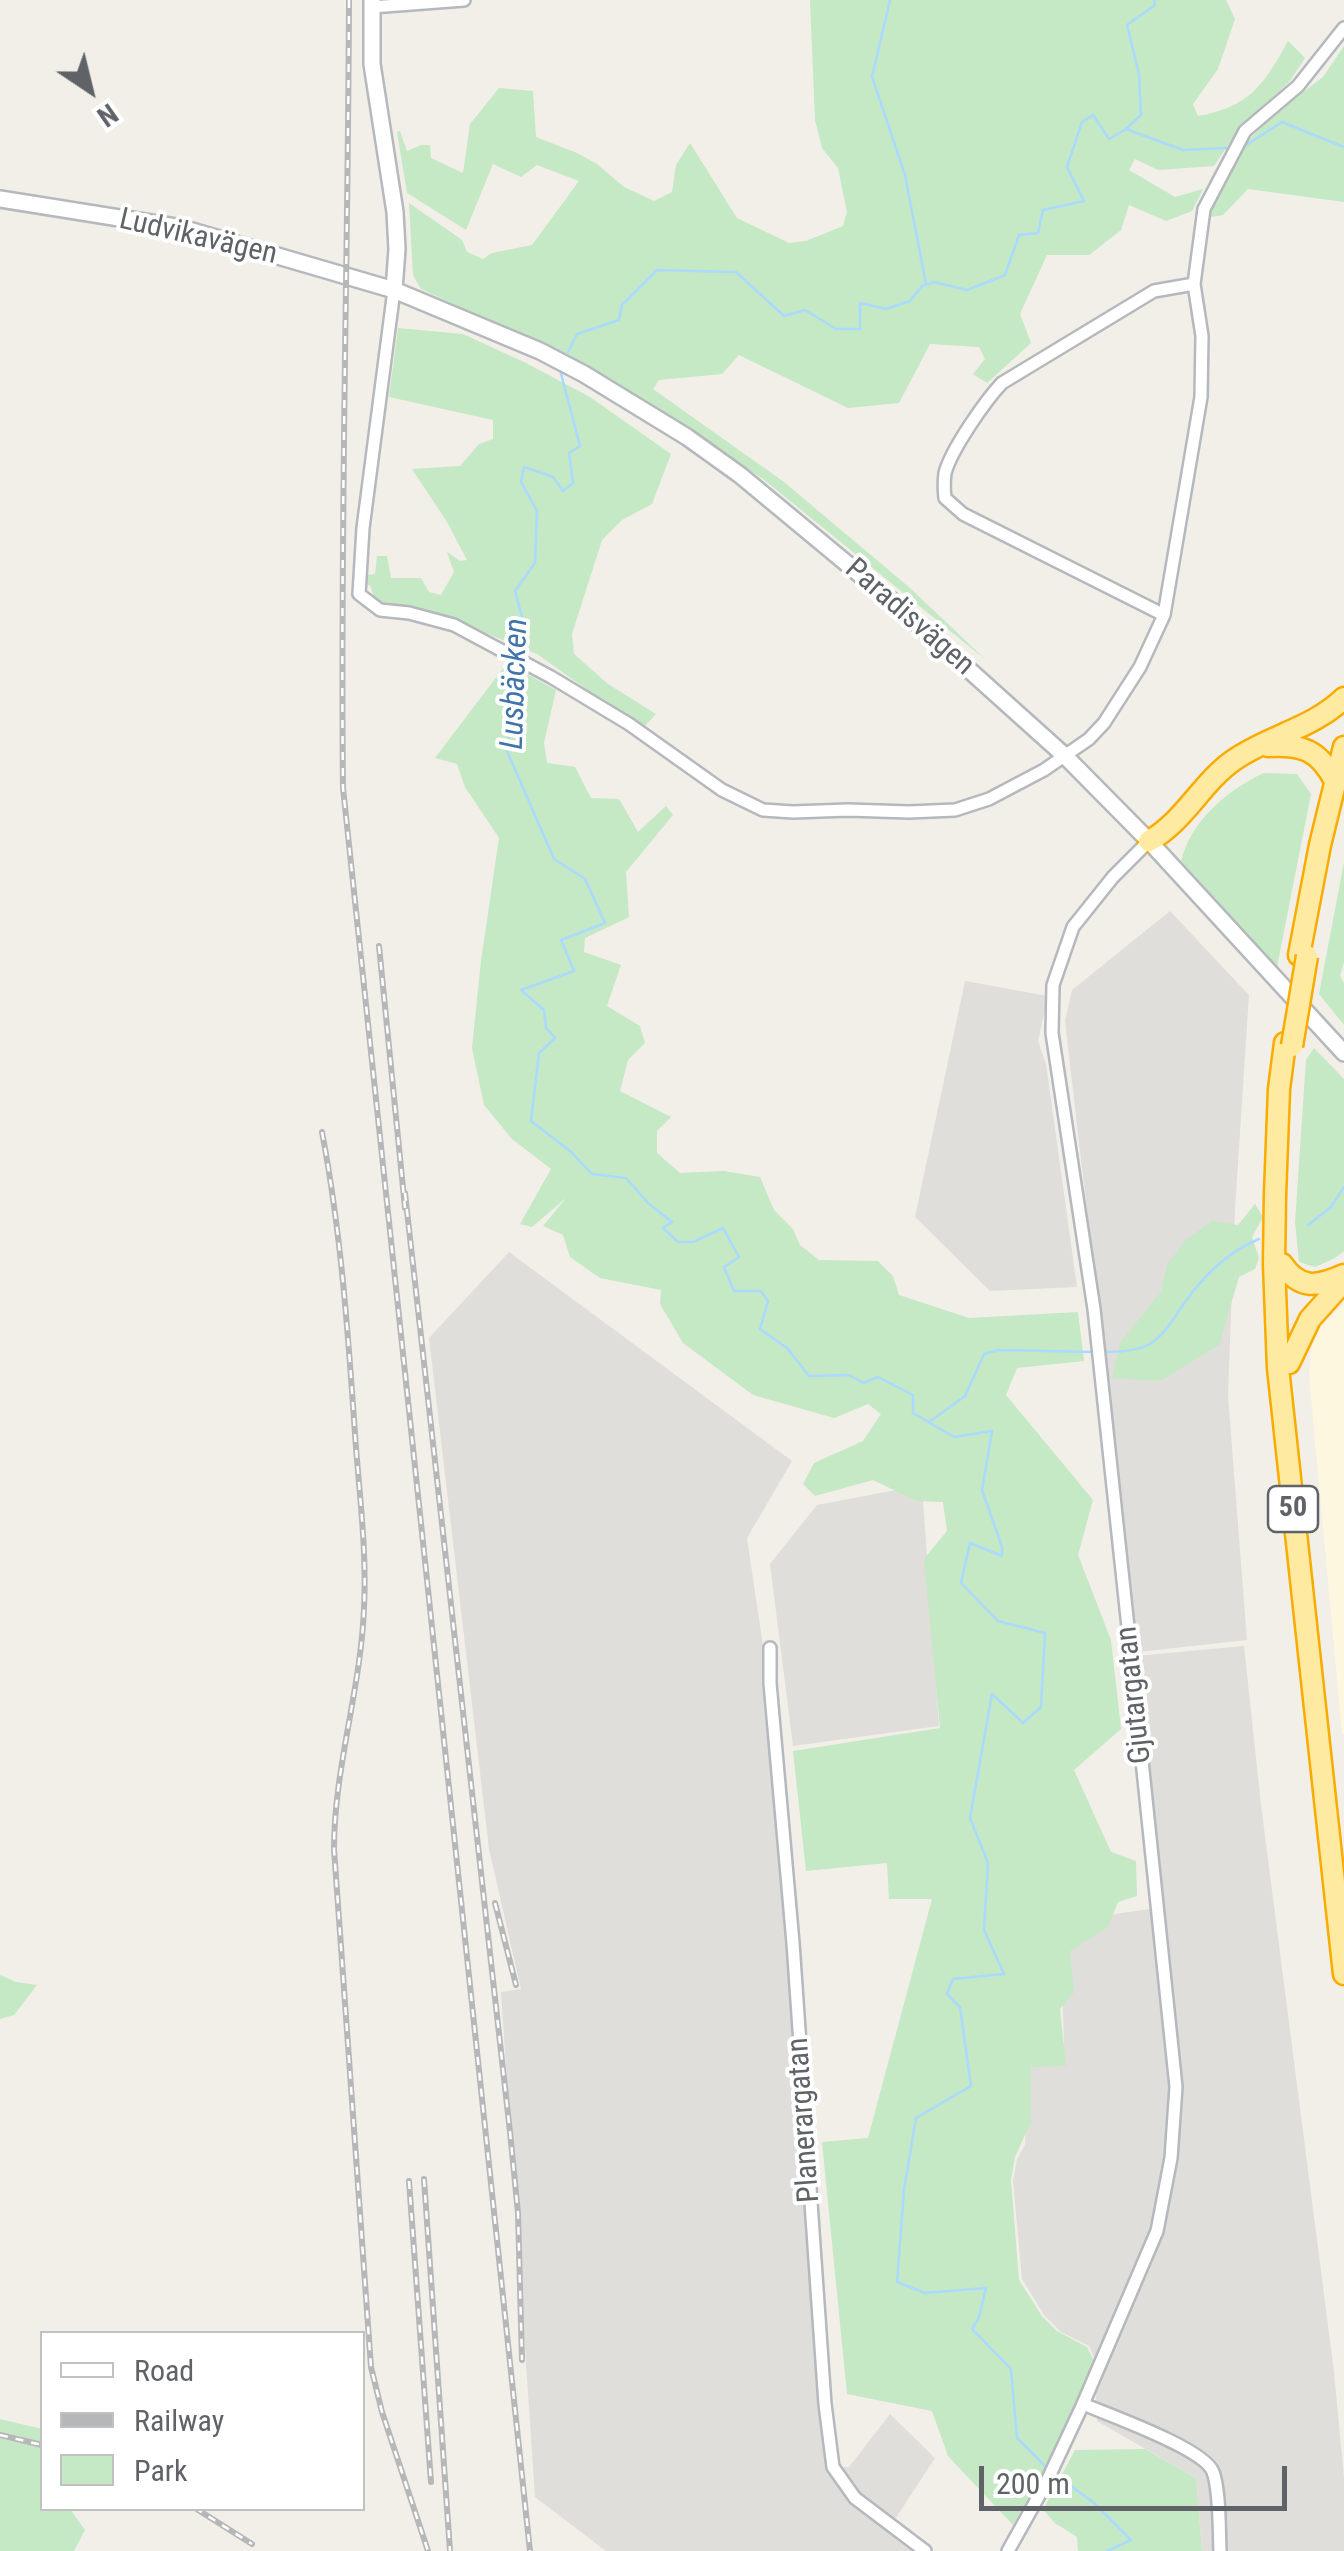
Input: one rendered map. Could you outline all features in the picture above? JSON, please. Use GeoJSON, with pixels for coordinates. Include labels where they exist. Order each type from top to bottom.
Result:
{"type":"FeatureCollection","features":[{"type":"Feature","properties":{"kind":"highway"},"geometry":{"type":"LineString","coordinates":[[1149,841],[1172,826],[1200,791],[1232,761],[1320,718],[1344,698]]}},
{"type":"Feature","properties":{"kind":"highway"},"geometry":{"type":"LineString","coordinates":[[1261,746],[1294,746],[1311,752],[1340,779]]}},
{"type":"Feature","properties":{"kind":"highway","name":"50"},"geometry":{"type":"LineString","coordinates":[[1344,747],[1280,1089],[1274,1264],[1278,1368],[1344,1974]]}},
{"type":"Feature","properties":{"kind":"highway","name":"50"},"geometry":{"type":"LineString","coordinates":[[1289,1044],[1282,1264],[1288,1363],[1344,1880]]}},
{"type":"Feature","properties":{"kind":"highway"},"geometry":{"type":"LineString","coordinates":[[1282,1264],[1302,1283],[1344,1278]]}},
{"type":"Feature","properties":{"kind":"highway"},"geometry":{"type":"LineString","coordinates":[[1288,1363],[1310,1318],[1344,1278]]}},
{"type":"Feature","properties":{"kind":"street"},"geometry":{"type":"LineString","coordinates":[[464,0],[372,3],[372,64],[397,250],[362,528],[359,594],[380,610],[409,612],[454,625],[629,724],[722,790],[763,810],[793,812],[955,810],[989,798],[1066,756],[1089,739],[1117,706],[1164,615],[1201,397],[1202,336],[1194,284],[1204,208],[1246,131],[1298,86],[1344,28]]}},
{"type":"Feature","properties":{"kind":"street","name":"Ludvikavägen"},"geometry":{"type":"LineString","coordinates":[[0,199],[182,228],[394,290]]}},
{"type":"Feature","properties":{"kind":"street"},"geometry":{"type":"LineString","coordinates":[[1164,615],[963,514],[946,498],[944,488],[951,459],[1002,382],[1154,291],[1194,284]]}},
{"type":"Feature","properties":{"kind":"street","name":"Paradisvägen"},"geometry":{"type":"LineString","coordinates":[[394,290],[584,374],[687,437],[740,475],[898,606],[1066,756],[1344,1053]]}},
{"type":"Feature","properties":{"kind":"street","name":"Gjutargatan"},"geometry":{"type":"LineString","coordinates":[[1008,2551],[1046,2484],[1157,2231],[1171,2158],[1176,2086],[1094,1309],[1052,1033],[1053,985],[1073,927],[1113,877],[1149,841]]}},
{"type":"Feature","properties":{"kind":"street","name":"Planerargatan"},"geometry":{"type":"LineString","coordinates":[[770,1648],[824,2404],[833,2467],[855,2498],[925,2551]]}},
{"type":"Feature","properties":{"kind":"street"},"geometry":{"type":"LineString","coordinates":[[1083,2404],[1208,2461],[1214,2474],[1220,2551]]}},
{"type":"Feature","properties":{"kind":"shaded area"},"geometry":{"type":"Polygon","coordinates":[[[1170,911],[1249,995],[1228,1396],[1247,1640],[1138,1652],[1065,1021],[1072,990],[1170,911]]]}},
{"type":"Feature","properties":{"kind":"shaded area"},"geometry":{"type":"Polygon","coordinates":[[[965,981],[1048,996],[1038,1041],[1046,1064],[1077,1287],[990,1291],[915,1217],[965,981]]]}},
{"type":"Feature","properties":{"kind":"shaded area"},"geometry":{"type":"Polygon","coordinates":[[[509,1252],[792,1461],[747,1538],[771,1700],[833,2467],[849,2467],[890,2414],[935,2458],[888,2530],[912,2551],[606,2551],[535,2497],[501,1992],[521,1989],[489,1849],[429,1338],[509,1252]]]}},
{"type":"Feature","properties":{"kind":"shaded area"},"geometry":{"type":"Polygon","coordinates":[[[1344,1304],[1342,1734],[1309,1375],[1311,1349],[1321,1325],[1344,1304]]]}},
{"type":"Feature","properties":{"kind":"shaded area"},"geometry":{"type":"Polygon","coordinates":[[[922,1485],[939,1726],[793,1746],[770,1564],[817,1505],[922,1485]]]}},
{"type":"Feature","properties":{"kind":"shaded area"},"geometry":{"type":"Polygon","coordinates":[[[1244,1646],[1334,2372],[1344,2478],[1344,2551],[1202,2551],[1196,2478],[1097,2421],[1094,2358],[1089,2346],[1061,2332],[1044,2315],[1022,2279],[1013,2181],[1017,2159],[1025,2145],[1028,2070],[1064,2043],[1060,1922],[1156,1908],[1136,1656],[1244,1646]]]}},
{"type":"Feature","properties":{"kind":"green space"},"geometry":{"type":"Polygon","coordinates":[[[810,0],[1226,0],[1235,19],[1218,69],[1193,104],[1198,116],[1230,107],[1253,92],[1288,41],[1305,58],[1290,81],[1238,130],[1214,166],[1158,170],[1135,159],[1129,170],[1175,197],[1203,189],[1192,211],[1166,221],[1129,205],[1121,230],[1089,255],[1047,255],[1020,314],[1031,343],[987,383],[973,374],[985,359],[979,347],[930,344],[899,403],[848,408],[739,355],[722,374],[659,380],[653,389],[784,482],[910,588],[986,660],[763,479],[632,393],[421,289],[413,275],[409,203],[462,240],[467,252],[483,259],[492,253],[532,245],[579,181],[537,165],[521,177],[493,164],[466,230],[407,193],[397,132],[400,131],[407,151],[430,145],[431,158],[463,173],[470,124],[499,88],[533,91],[536,137],[577,153],[624,187],[654,201],[672,192],[676,165],[690,143],[737,218],[789,243],[806,241],[843,226],[847,212],[838,168],[822,148],[815,120],[810,0]]]}},
{"type":"Feature","properties":{"kind":"green space"},"geometry":{"type":"Polygon","coordinates":[[[1344,46],[1344,202],[1248,189],[1223,215],[1205,218],[1247,142],[1272,116],[1323,77],[1344,46]]]}},
{"type":"Feature","properties":{"kind":"green space"},"geometry":{"type":"Polygon","coordinates":[[[398,328],[463,334],[526,363],[590,397],[671,454],[652,504],[622,520],[602,540],[572,634],[574,654],[608,684],[656,714],[642,729],[537,654],[459,622],[375,601],[366,583],[367,575],[375,574],[377,556],[387,556],[391,578],[421,578],[429,592],[441,595],[454,572],[447,552],[460,561],[467,560],[412,469],[460,466],[479,444],[493,439],[493,420],[389,397],[398,328]]]}},
{"type":"Feature","properties":{"kind":"green space"},"geometry":{"type":"Polygon","coordinates":[[[507,663],[556,690],[544,743],[547,763],[575,767],[591,798],[619,799],[638,832],[666,806],[673,815],[626,872],[629,917],[585,938],[584,952],[621,965],[607,1006],[640,1026],[645,1043],[628,1060],[620,1091],[671,1117],[657,1131],[657,1153],[680,1173],[724,1171],[760,1177],[774,1210],[793,1229],[800,1245],[819,1260],[878,1261],[893,1276],[899,1295],[969,1318],[1078,1312],[1084,1361],[1017,1368],[1006,1395],[1093,1500],[1078,1555],[1111,1640],[1121,1729],[1074,1770],[1111,1852],[1136,1861],[1137,1896],[1118,1902],[1108,1927],[1070,1951],[1074,1992],[1060,2009],[1066,2066],[1031,2067],[1031,2122],[1015,2157],[1011,2180],[1019,2280],[1042,2316],[1057,2331],[1087,2347],[1096,2365],[1013,2525],[948,2456],[932,2411],[847,2394],[822,2142],[868,2138],[932,1899],[889,1899],[887,1863],[806,1871],[793,1751],[940,1728],[924,1559],[947,1531],[943,1502],[917,1501],[873,1480],[815,1496],[803,1484],[814,1463],[863,1441],[881,1414],[868,1404],[834,1418],[753,1395],[683,1343],[660,1304],[661,1290],[600,1278],[570,1257],[563,1235],[543,1226],[566,1198],[532,1227],[520,1224],[551,1169],[512,1139],[484,1105],[472,1048],[499,838],[465,787],[457,764],[435,758],[507,663]]]}},
{"type":"Feature","properties":{"kind":"green space"},"geometry":{"type":"Polygon","coordinates":[[[1264,773],[1297,774],[1311,794],[1277,967],[1181,861],[1193,833],[1212,808],[1264,773]]]}},
{"type":"Feature","properties":{"kind":"green space"},"geometry":{"type":"Polygon","coordinates":[[[1344,862],[1344,962],[1340,976],[1344,983],[1344,1025],[1319,994],[1344,862]]]}},
{"type":"Feature","properties":{"kind":"green space"},"geometry":{"type":"Polygon","coordinates":[[[1314,1048],[1344,1079],[1344,1251],[1315,1267],[1299,1262],[1295,1222],[1306,1060],[1314,1048]]]}},
{"type":"Feature","properties":{"kind":"green space"},"geometry":{"type":"Polygon","coordinates":[[[1255,1204],[1263,1217],[1252,1237],[1259,1258],[1255,1269],[1239,1277],[1219,1345],[1160,1381],[1112,1378],[1120,1343],[1161,1292],[1167,1265],[1186,1240],[1212,1221],[1238,1225],[1255,1204]]]}},
{"type":"Feature","properties":{"kind":"green space"},"geometry":{"type":"Polygon","coordinates":[[[0,1975],[37,1985],[14,2015],[0,2019],[0,1975]]]}},
{"type":"Feature","properties":{"kind":"green space"},"geometry":{"type":"Polygon","coordinates":[[[0,2419],[40,2429],[40,2511],[71,2511],[85,2530],[74,2551],[0,2551],[0,2419]]]}},
{"type":"Feature","properties":{"kind":"green space"},"geometry":{"type":"Polygon","coordinates":[[[1145,2449],[1196,2478],[1202,2551],[1078,2551],[1077,2537],[1043,2510],[1075,2450],[1145,2449]]]}},
{"type":"Feature","properties":{"kind":"waterway"},"geometry":{"type":"LineString","coordinates":[[890,0],[872,77],[905,175],[926,284]]}},
{"type":"Feature","properties":{"kind":"waterway","name":"Lusbäcken"},"geometry":{"type":"LineString","coordinates":[[568,352],[577,334],[619,320],[622,305],[657,270],[736,272],[784,316],[805,310],[836,329],[860,329],[860,303],[886,309],[910,301],[922,286],[934,282],[967,290],[1005,275],[1019,235],[1038,233],[1043,210],[1084,201],[1067,167],[1082,122],[1093,115],[1109,139],[1141,115],[1139,74],[1127,25],[1155,5],[1154,0]]}},
{"type":"Feature","properties":{"kind":"waterway"},"geometry":{"type":"LineString","coordinates":[[1242,145],[1282,122],[1344,147]]}},
{"type":"Feature","properties":{"kind":"waterway"},"geometry":{"type":"LineString","coordinates":[[1126,129],[1183,150],[1229,148]]}},
{"type":"Feature","properties":{"kind":"waterway","name":"Lusbäcken"},"geometry":{"type":"LineString","coordinates":[[519,656],[523,621],[515,591],[535,563],[537,511],[521,482],[524,467],[553,477],[563,491],[573,483],[569,453],[580,446],[560,370]]}},
{"type":"Feature","properties":{"kind":"waterway","name":"Lusbäcken"},"geometry":{"type":"LineString","coordinates":[[518,664],[507,751],[554,859],[585,879],[605,923],[561,940],[574,971],[521,990],[544,1010],[546,1028],[555,1038],[539,1053],[531,1121],[592,1174],[626,1178],[672,1222],[663,1228],[678,1242],[693,1242],[723,1228],[739,1257],[724,1267],[734,1291],[761,1291],[768,1301],[760,1329],[787,1348],[809,1376],[849,1375],[863,1383],[878,1377],[913,1395],[913,1413],[954,1437],[992,1431],[982,1490],[1002,1556],[970,1543],[961,1583],[998,1621],[1045,1633],[1041,1707],[1023,1723],[992,1694],[970,1818],[988,1863],[984,1930],[1004,1974],[953,1979],[947,1994],[960,2007],[971,2086],[916,2118],[904,2190],[897,2282],[925,2293],[986,2288],[972,2329],[1011,2369],[1017,2438],[1047,2468]]}},
{"type":"Feature","properties":{"kind":"waterway"},"geometry":{"type":"LineString","coordinates":[[1308,1225],[1331,1207],[1344,1187]]}},
{"type":"Feature","properties":{"kind":"waterway"},"geometry":{"type":"LineString","coordinates":[[1102,1352],[1138,1349],[1155,1341],[1211,1271],[1259,1239]]}},
{"type":"Feature","properties":{"kind":"waterway"},"geometry":{"type":"LineString","coordinates":[[929,1422],[965,1396],[984,1354],[999,1350],[1094,1352]]}},
{"type":"Feature","properties":{"kind":"waterway","name":"Lusbäcken"},"geometry":{"type":"LineString","coordinates":[[1054,2473],[1094,2503],[1131,2540],[1107,2551]]}},
{"type":"Feature","properties":{"kind":"railway"},"geometry":{"type":"LineString","coordinates":[[349,0],[343,788],[530,2551]]}},
{"type":"Feature","properties":{"kind":"railway"},"geometry":{"type":"LineString","coordinates":[[379,946],[405,1208]]}},
{"type":"Feature","properties":{"kind":"railway"},"geometry":{"type":"LineString","coordinates":[[322,1132],[343,1282],[364,1564],[362,1638],[338,1789],[334,1849],[371,2367],[428,2551]]}},
{"type":"Feature","properties":{"kind":"railway"},"geometry":{"type":"LineString","coordinates":[[405,1193],[510,2132],[518,2213],[522,2360]]}},
{"type":"Feature","properties":{"kind":"railway"},"geometry":{"type":"LineString","coordinates":[[495,1903],[516,1985]]}},
{"type":"Feature","properties":{"kind":"railway"},"geometry":{"type":"LineString","coordinates":[[424,2179],[450,2551]]}},
{"type":"Feature","properties":{"kind":"railway"},"geometry":{"type":"LineString","coordinates":[[409,2181],[431,2482]]}},
{"type":"Feature","properties":{"kind":"railway"},"geometry":{"type":"LineString","coordinates":[[0,2435],[40,2445]]}},
{"type":"Feature","properties":{"kind":"railway"},"geometry":{"type":"LineString","coordinates":[[200,2511],[252,2544]]}}]}
